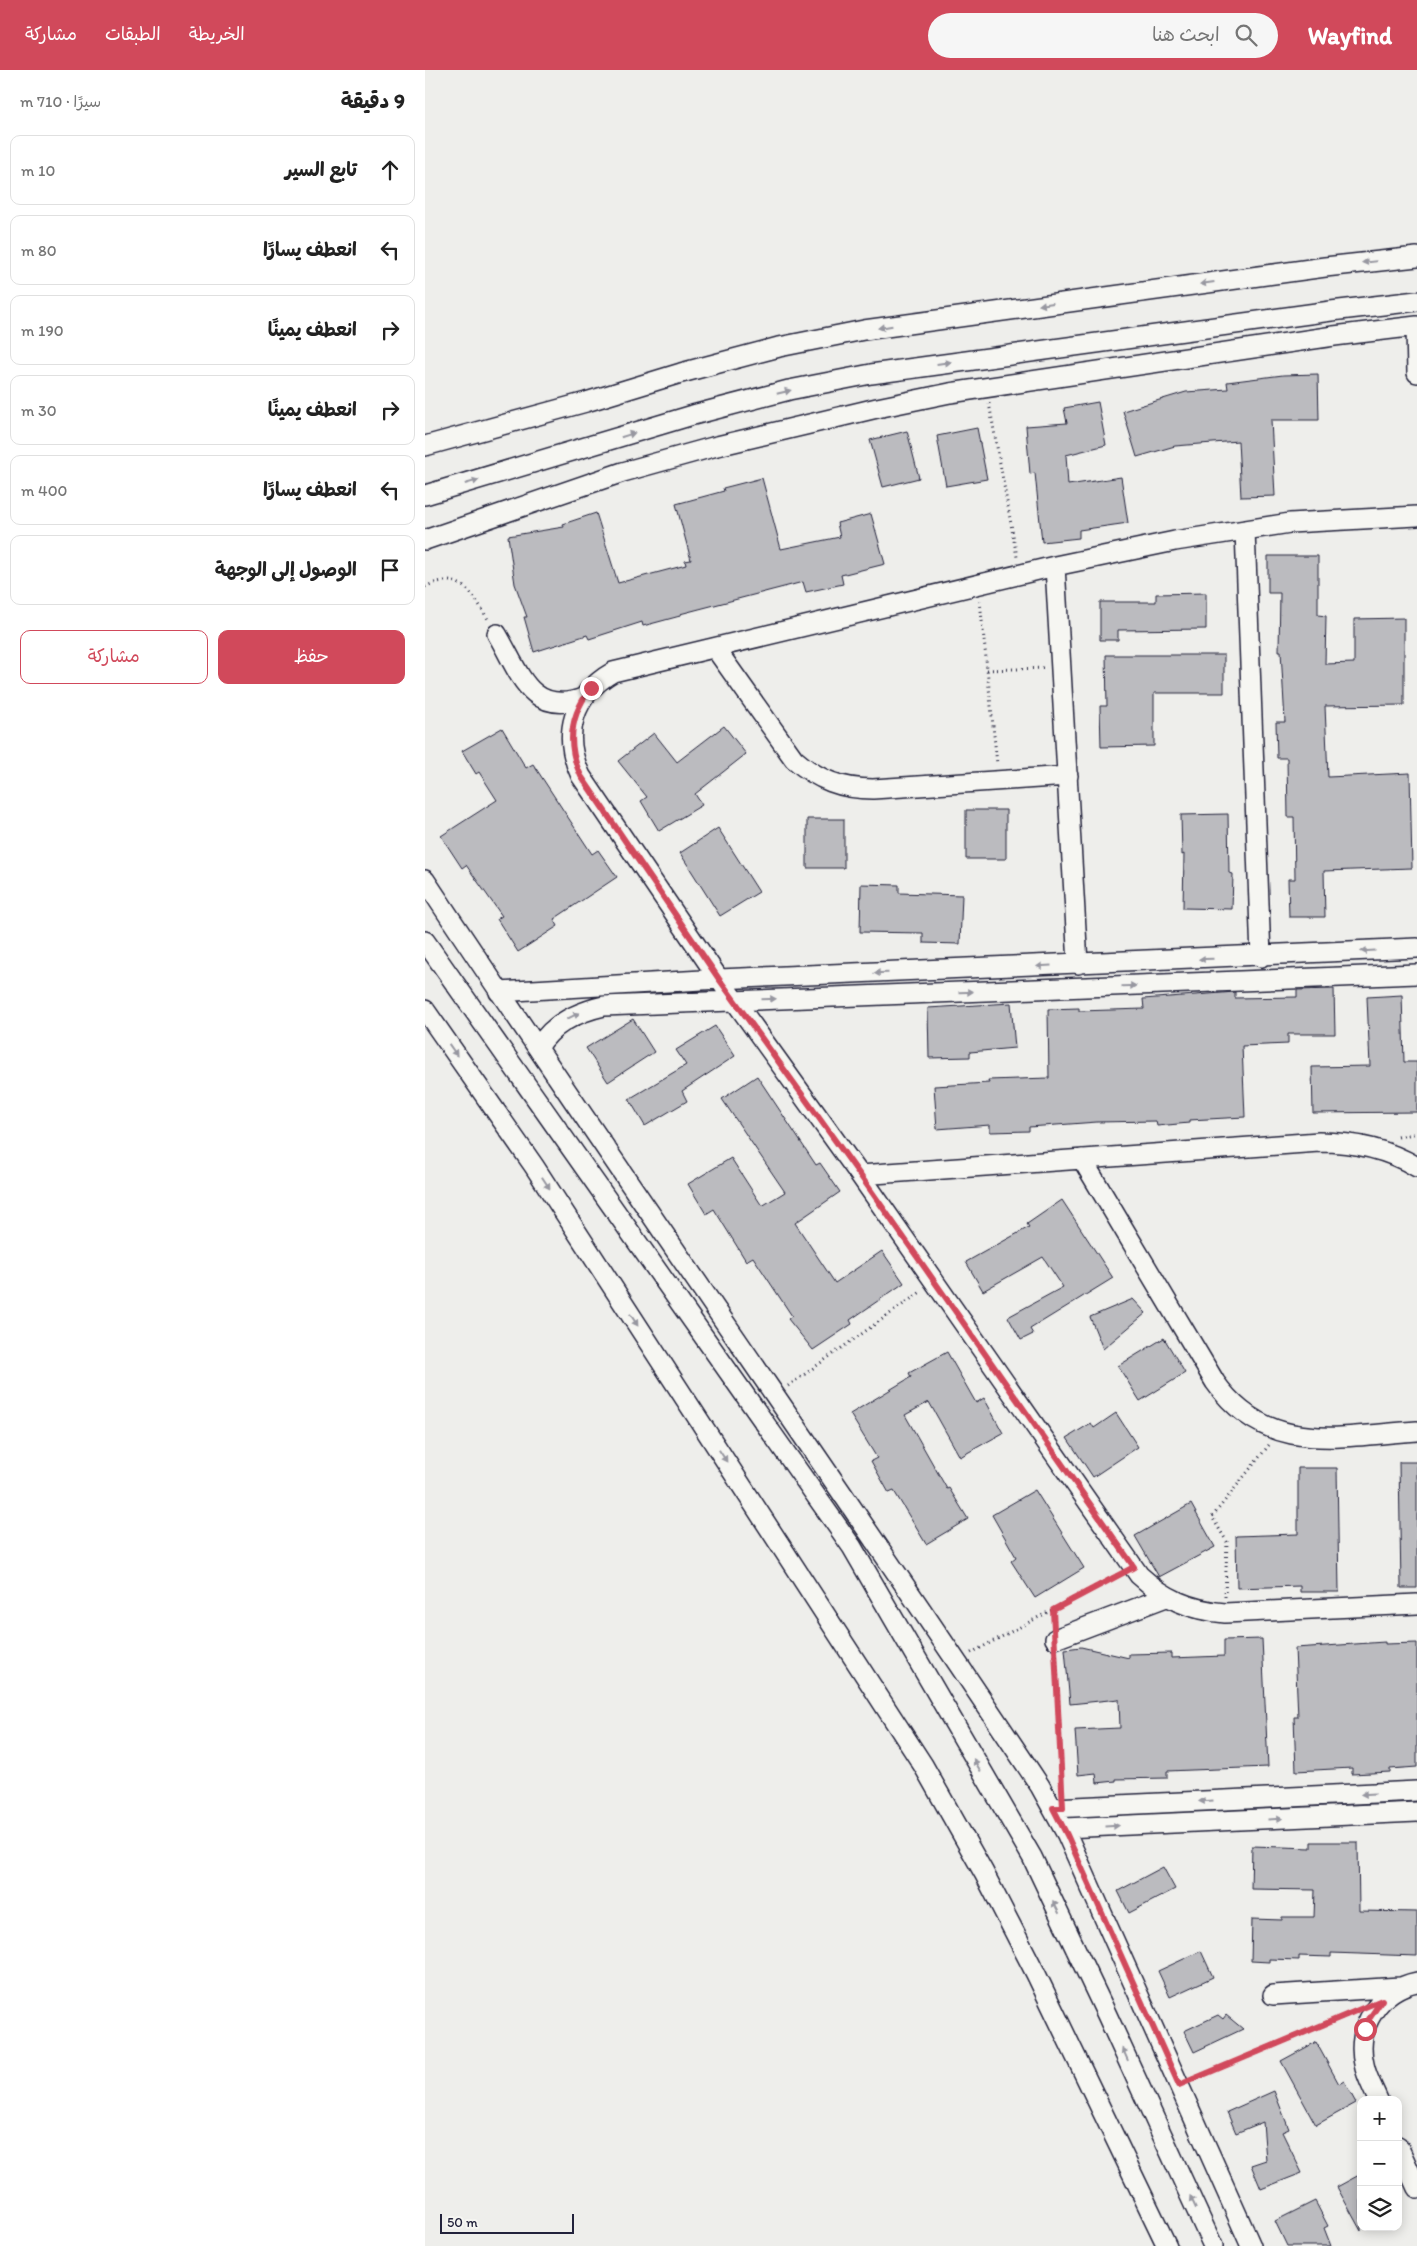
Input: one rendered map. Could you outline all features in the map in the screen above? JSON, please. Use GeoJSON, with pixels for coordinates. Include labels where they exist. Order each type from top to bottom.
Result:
{"type":"FeatureCollection","features":[{"type":"Feature","properties":{"kind":"street"},"geometry":{"type":"LineString","coordinates":[[425,446],[586,402],[681,372],[779,347],[864,330],[1325,267],[1417,257]]}},
{"type":"Feature","properties":{"kind":"street"},"geometry":{"type":"LineString","coordinates":[[425,495],[693,415],[789,390],[871,374],[1321,312],[1417,301]]}},
{"type":"Feature","properties":{"kind":"street"},"geometry":{"type":"LineString","coordinates":[[425,540],[623,472],[804,425],[950,393],[1334,336],[1416,327],[1417,373]]}},
{"type":"Feature","properties":{"kind":"street"},"geometry":{"type":"LineString","coordinates":[[1417,516],[1290,523],[1175,541],[1055,566],[613,672],[601,679],[583,698],[575,717],[571,737],[575,764],[581,776],[719,979],[860,1175],[1145,1581],[1166,1597],[1191,1608],[1225,1612],[1417,1604]]}},
{"type":"Feature","properties":{"kind":"street"},"geometry":{"type":"LineString","coordinates":[[1245,530],[1261,956]]}},
{"type":"Feature","properties":{"kind":"street"},"geometry":{"type":"LineString","coordinates":[[1055,566],[1078,964]]}},
{"type":"Feature","properties":{"kind":"street"},"geometry":{"type":"LineString","coordinates":[[497,634],[532,693],[551,702],[562,703],[583,698]]}},
{"type":"Feature","properties":{"kind":"street"},"geometry":{"type":"LineString","coordinates":[[715,648],[794,759],[818,777],[838,785],[859,789],[1068,776]]}},
{"type":"Feature","properties":{"kind":"street"},"geometry":{"type":"LineString","coordinates":[[425,880],[499,992],[1058,1808],[1064,1828],[1251,2246]]}},
{"type":"Feature","properties":{"kind":"street"},"geometry":{"type":"LineString","coordinates":[[425,941],[852,1547],[1032,1857],[1213,2246]]}},
{"type":"Feature","properties":{"kind":"street"},"geometry":{"type":"LineString","coordinates":[[499,992],[719,979],[1417,948]]}},
{"type":"Feature","properties":{"kind":"street"},"geometry":{"type":"LineString","coordinates":[[931,971],[932,994]]}},
{"type":"Feature","properties":{"kind":"street"},"geometry":{"type":"LineString","coordinates":[[538,1048],[542,1040],[564,1020],[590,1009],[604,1006],[1417,974]]}},
{"type":"Feature","properties":{"kind":"street"},"geometry":{"type":"LineString","coordinates":[[425,1010],[534,1166],[923,1765],[984,1873],[1036,1974],[1167,2246]]}},
{"type":"Feature","properties":{"kind":"street"},"geometry":{"type":"LineString","coordinates":[[860,1175],[1338,1142],[1356,1144],[1391,1154],[1417,1166]]}},
{"type":"Feature","properties":{"kind":"street"},"geometry":{"type":"LineString","coordinates":[[1081,1159],[1225,1396],[1249,1418],[1279,1432],[1306,1437],[1417,1431]]}},
{"type":"Feature","properties":{"kind":"street"},"geometry":{"type":"LineString","coordinates":[[852,1547],[869,1533]]}},
{"type":"Feature","properties":{"kind":"street"},"geometry":{"type":"LineString","coordinates":[[1055,1639],[1166,1597]]}},
{"type":"Feature","properties":{"kind":"street"},"geometry":{"type":"LineString","coordinates":[[1058,1808],[1417,1791]]}},
{"type":"Feature","properties":{"kind":"street"},"geometry":{"type":"LineString","coordinates":[[1064,1828],[1417,1812]]}},
{"type":"Feature","properties":{"kind":"street"},"geometry":{"type":"LineString","coordinates":[[1273,1995],[1409,1985]]}},
{"type":"Feature","properties":{"kind":"street"},"geometry":{"type":"LineString","coordinates":[[1376,2096],[1363,2063],[1363,2035],[1375,2009],[1391,1993],[1409,1985]]}},
{"type":"Feature","properties":{"kind":"street"},"geometry":{"type":"LineString","coordinates":[[1402,2155],[1417,2188]]}},
{"type":"Feature","properties":{"kind":"path"},"geometry":{"type":"LineString","coordinates":[[986,388],[1020,575]]}},
{"type":"Feature","properties":{"kind":"path"},"geometry":{"type":"LineString","coordinates":[[425,587],[437,581],[444,581],[466,588],[473,593],[497,634]]}},
{"type":"Feature","properties":{"kind":"path"},"geometry":{"type":"LineString","coordinates":[[979,585],[998,781]]}},
{"type":"Feature","properties":{"kind":"path"},"geometry":{"type":"LineString","coordinates":[[987,670],[1061,667]]}},
{"type":"Feature","properties":{"kind":"path"},"geometry":{"type":"LineString","coordinates":[[776,1395],[935,1282]]}},
{"type":"Feature","properties":{"kind":"path"},"geometry":{"type":"LineString","coordinates":[[1225,1612],[1227,1542],[1212,1516],[1279,1432]]}},
{"type":"Feature","properties":{"kind":"path"},"geometry":{"type":"LineString","coordinates":[[956,1661],[1134,1567]]}},
{"type":"Feature","properties":{"kind":"path"},"geometry":{"type":"LineString","coordinates":[[1053,1610],[1058,1808]]}},
{"type":"Feature","properties":{"kind":"path"},"geometry":{"type":"LineString","coordinates":[[1179,2085],[1354,2012]]}},
{"type":"Feature","properties":{"kind":"building"},"geometry":{"type":"Polygon","coordinates":[[[1318,374],[1319,420],[1271,420],[1275,496],[1241,497],[1238,441],[1175,446],[1137,457],[1123,411],[1186,392],[1228,389],[1227,382],[1283,375],[1318,374]]]}},
{"type":"Feature","properties":{"kind":"building"},"geometry":{"type":"Polygon","coordinates":[[[1098,402],[1106,445],[1066,455],[1068,485],[1121,477],[1128,523],[1079,530],[1079,538],[1042,542],[1035,473],[1030,474],[1026,426],[1067,423],[1064,408],[1098,402]]]}},
{"type":"Feature","properties":{"kind":"building"},"geometry":{"type":"Polygon","coordinates":[[[977,428],[987,479],[946,486],[937,436],[977,428]]]}},
{"type":"Feature","properties":{"kind":"building"},"geometry":{"type":"Polygon","coordinates":[[[907,431],[919,478],[883,487],[870,440],[907,431]]]}},
{"type":"Feature","properties":{"kind":"building"},"geometry":{"type":"Polygon","coordinates":[[[762,478],[781,549],[840,537],[837,523],[871,514],[885,564],[841,575],[843,584],[806,592],[803,582],[680,614],[680,616],[643,626],[642,622],[589,639],[587,635],[534,652],[524,617],[527,617],[515,584],[508,536],[564,527],[563,524],[596,513],[618,583],[686,565],[685,561],[691,560],[676,504],[724,491],[723,488],[762,478]]]}},
{"type":"Feature","properties":{"kind":"building"},"geometry":{"type":"Polygon","coordinates":[[[1268,556],[1318,556],[1318,615],[1326,616],[1325,664],[1354,663],[1354,619],[1404,618],[1404,705],[1325,706],[1328,777],[1410,773],[1412,868],[1324,871],[1325,917],[1289,917],[1288,879],[1295,879],[1294,817],[1288,817],[1287,758],[1277,758],[1276,722],[1285,722],[1281,651],[1279,651],[1280,593],[1268,593],[1268,556]]]}},
{"type":"Feature","properties":{"kind":"building"},"geometry":{"type":"Polygon","coordinates":[[[1206,593],[1206,629],[1118,630],[1118,640],[1100,640],[1100,602],[1156,602],[1156,594],[1206,593]]]}},
{"type":"Feature","properties":{"kind":"building"},"geometry":{"type":"Polygon","coordinates":[[[1106,655],[1224,655],[1224,693],[1154,693],[1154,746],[1101,747],[1100,706],[1107,706],[1106,655]]]}},
{"type":"Feature","properties":{"kind":"building"},"geometry":{"type":"Polygon","coordinates":[[[724,726],[746,754],[695,794],[702,805],[659,831],[641,801],[647,797],[618,761],[654,733],[677,762],[724,726]]]}},
{"type":"Feature","properties":{"kind":"building"},"geometry":{"type":"Polygon","coordinates":[[[502,728],[526,768],[533,764],[592,854],[598,850],[617,877],[554,919],[558,926],[518,952],[497,919],[502,916],[466,865],[462,868],[441,836],[497,800],[479,772],[476,774],[462,751],[502,728]]]}},
{"type":"Feature","properties":{"kind":"building"},"geometry":{"type":"Polygon","coordinates":[[[966,810],[1006,810],[1006,859],[966,859],[966,810]]]}},
{"type":"Feature","properties":{"kind":"building"},"geometry":{"type":"Polygon","coordinates":[[[1228,814],[1229,873],[1233,874],[1232,909],[1183,908],[1184,854],[1182,855],[1181,815],[1228,814]]]}},
{"type":"Feature","properties":{"kind":"building"},"geometry":{"type":"Polygon","coordinates":[[[807,819],[844,819],[844,868],[807,868],[807,819]]]}},
{"type":"Feature","properties":{"kind":"building"},"geometry":{"type":"Polygon","coordinates":[[[718,828],[759,892],[720,916],[680,853],[718,828]]]}},
{"type":"Feature","properties":{"kind":"building"},"geometry":{"type":"Polygon","coordinates":[[[861,884],[899,885],[899,893],[962,895],[960,944],[923,943],[923,933],[860,932],[861,884]]]}},
{"type":"Feature","properties":{"kind":"building"},"geometry":{"type":"Polygon","coordinates":[[[1334,989],[1335,1034],[1288,1034],[1288,1044],[1242,1046],[1245,1117],[1189,1120],[1189,1123],[1157,1126],[1156,1121],[1097,1122],[1029,1127],[1029,1131],[990,1132],[990,1125],[937,1129],[934,1086],[989,1083],[988,1080],[1049,1078],[1048,1009],[1079,1008],[1079,1011],[1144,1009],[1143,999],[1235,992],[1235,998],[1297,997],[1297,990],[1334,989]]]}},
{"type":"Feature","properties":{"kind":"building"},"geometry":{"type":"Polygon","coordinates":[[[1402,995],[1404,1062],[1417,1062],[1417,1112],[1313,1113],[1312,1067],[1370,1066],[1367,997],[1402,995]]]}},
{"type":"Feature","properties":{"kind":"building"},"geometry":{"type":"Polygon","coordinates":[[[1011,1003],[1015,1048],[970,1052],[970,1057],[929,1058],[928,1008],[1011,1003]]]}},
{"type":"Feature","properties":{"kind":"building"},"geometry":{"type":"Polygon","coordinates":[[[633,1019],[654,1052],[608,1082],[586,1048],[633,1019]]]}},
{"type":"Feature","properties":{"kind":"building"},"geometry":{"type":"Polygon","coordinates":[[[715,1026],[735,1056],[682,1091],[687,1101],[645,1126],[629,1099],[686,1065],[676,1050],[715,1026]]]}},
{"type":"Feature","properties":{"kind":"building"},"geometry":{"type":"Polygon","coordinates":[[[757,1076],[816,1165],[820,1163],[840,1192],[795,1223],[835,1283],[882,1251],[904,1283],[850,1320],[852,1324],[813,1350],[788,1319],[792,1316],[753,1257],[746,1261],[714,1209],[706,1214],[688,1184],[731,1158],[762,1206],[785,1192],[722,1099],[757,1076]]]}},
{"type":"Feature","properties":{"kind":"building"},"geometry":{"type":"Polygon","coordinates":[[[1062,1200],[1113,1278],[1030,1329],[1033,1334],[1021,1340],[1008,1317],[1063,1287],[1043,1257],[983,1291],[966,1262],[1029,1227],[1027,1224],[1062,1200]]]}},
{"type":"Feature","properties":{"kind":"building"},"geometry":{"type":"Polygon","coordinates":[[[1133,1299],[1146,1313],[1103,1349],[1090,1317],[1133,1299]]]}},
{"type":"Feature","properties":{"kind":"building"},"geometry":{"type":"Polygon","coordinates":[[[1164,1338],[1185,1373],[1140,1401],[1118,1366],[1164,1338]]]}},
{"type":"Feature","properties":{"kind":"building"},"geometry":{"type":"Polygon","coordinates":[[[947,1352],[976,1403],[984,1398],[1003,1433],[960,1457],[929,1402],[905,1415],[947,1489],[949,1488],[968,1519],[926,1544],[894,1491],[889,1493],[871,1461],[877,1458],[850,1414],[911,1377],[909,1373],[947,1352]]]}},
{"type":"Feature","properties":{"kind":"building"},"geometry":{"type":"Polygon","coordinates":[[[1116,1413],[1138,1447],[1093,1477],[1067,1438],[1091,1423],[1094,1428],[1116,1413]]]}},
{"type":"Feature","properties":{"kind":"building"},"geometry":{"type":"Polygon","coordinates":[[[1399,1462],[1417,1462],[1417,1588],[1401,1588],[1399,1462]]]}},
{"type":"Feature","properties":{"kind":"building"},"geometry":{"type":"Polygon","coordinates":[[[1298,1468],[1337,1468],[1339,1592],[1300,1592],[1300,1586],[1237,1588],[1236,1536],[1298,1534],[1298,1468]]]}},
{"type":"Feature","properties":{"kind":"building"},"geometry":{"type":"Polygon","coordinates":[[[1035,1490],[1084,1568],[1035,1598],[1011,1561],[1016,1557],[992,1515],[1035,1490]]]}},
{"type":"Feature","properties":{"kind":"building"},"geometry":{"type":"Polygon","coordinates":[[[1191,1504],[1215,1547],[1159,1577],[1135,1536],[1191,1504]]]}},
{"type":"Feature","properties":{"kind":"building"},"geometry":{"type":"Polygon","coordinates":[[[1262,1639],[1268,1767],[1167,1771],[1167,1778],[1116,1779],[1116,1781],[1097,1783],[1096,1773],[1078,1775],[1075,1730],[1120,1728],[1119,1699],[1070,1704],[1065,1649],[1081,1647],[1129,1658],[1129,1654],[1171,1653],[1171,1658],[1224,1656],[1224,1640],[1262,1639]]]}},
{"type":"Feature","properties":{"kind":"building"},"geometry":{"type":"Polygon","coordinates":[[[1385,1642],[1385,1644],[1417,1643],[1417,1767],[1390,1769],[1390,1772],[1352,1774],[1352,1768],[1296,1771],[1294,1717],[1298,1717],[1295,1648],[1385,1642]]]}},
{"type":"Feature","properties":{"kind":"building"},"geometry":{"type":"Polygon","coordinates":[[[1311,1842],[1358,1842],[1359,1911],[1417,1912],[1417,1956],[1331,1953],[1331,1957],[1299,1956],[1299,1960],[1269,1959],[1269,1962],[1251,1961],[1252,1919],[1282,1920],[1282,1917],[1314,1917],[1315,1890],[1251,1889],[1252,1846],[1311,1848],[1311,1842]]]}},
{"type":"Feature","properties":{"kind":"building"},"geometry":{"type":"Polygon","coordinates":[[[1163,1867],[1175,1889],[1129,1913],[1118,1891],[1163,1867]]]}},
{"type":"Feature","properties":{"kind":"building"},"geometry":{"type":"Polygon","coordinates":[[[1201,1951],[1213,1977],[1170,1997],[1158,1971],[1201,1951]]]}},
{"type":"Feature","properties":{"kind":"building"},"geometry":{"type":"Polygon","coordinates":[[[1218,2015],[1223,2019],[1226,2015],[1243,2029],[1194,2052],[1184,2031],[1218,2015]]]}},
{"type":"Feature","properties":{"kind":"building"},"geometry":{"type":"Polygon","coordinates":[[[1316,2042],[1339,2084],[1344,2081],[1356,2103],[1316,2125],[1281,2061],[1316,2042]]]}},
{"type":"Feature","properties":{"kind":"building"},"geometry":{"type":"Polygon","coordinates":[[[1274,2091],[1289,2129],[1282,2132],[1302,2173],[1261,2189],[1251,2165],[1266,2160],[1263,2122],[1236,2133],[1227,2112],[1274,2091]]]}},
{"type":"Feature","properties":{"kind":"building"},"geometry":{"type":"Polygon","coordinates":[[[1357,2176],[1357,2224],[1337,2187],[1357,2176]]]}},
{"type":"Feature","properties":{"kind":"building"},"geometry":{"type":"Polygon","coordinates":[[[1315,2201],[1328,2226],[1324,2228],[1331,2246],[1287,2246],[1275,2221],[1315,2201]]]}},
{"type":"Feature","properties":{"kind":"route"},"geometry":{"type":"LineString","coordinates":[[591,688],[577,710],[571,737],[575,764],[581,776],[719,979],[860,1175],[1134,1567],[1053,1610],[1063,1808],[1053,1808],[1067,1835],[1179,2085],[1382,2000],[1369,2019],[1365,2029]]}}]}
